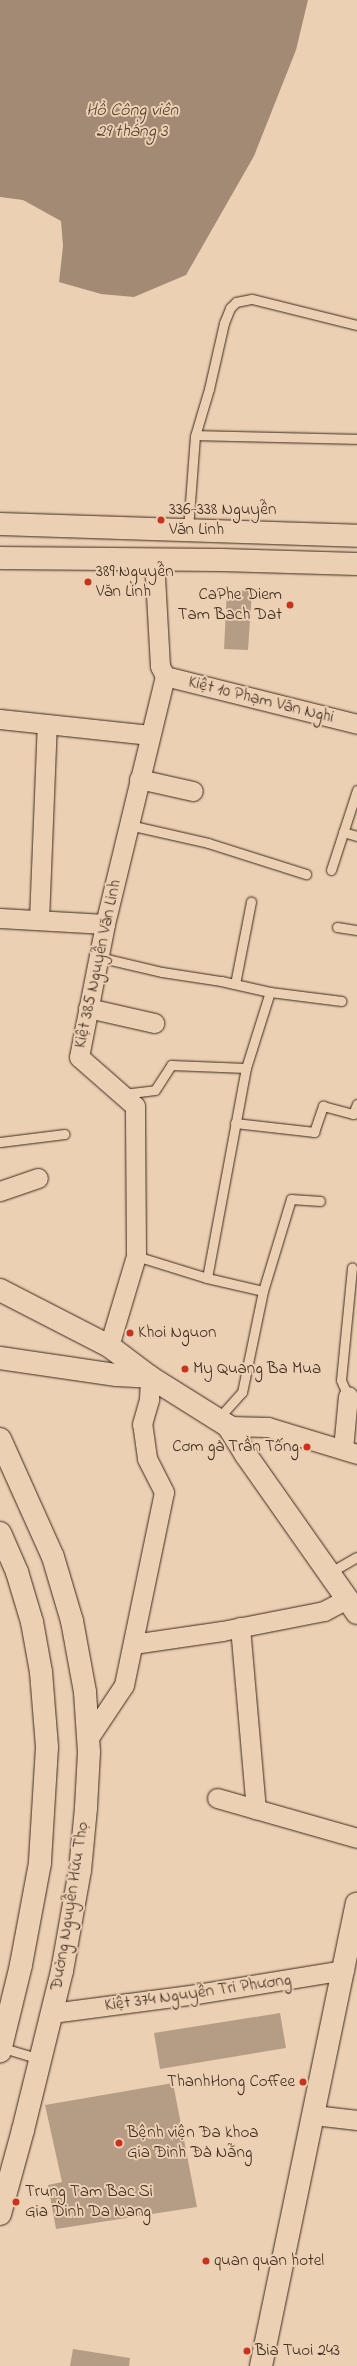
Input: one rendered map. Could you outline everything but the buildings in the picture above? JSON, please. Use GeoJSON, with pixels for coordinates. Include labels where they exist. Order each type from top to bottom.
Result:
{"type":"FeatureCollection","features":[{"type":"Feature","properties":{"kind":"main road"},"geometry":{"type":"LineString","coordinates":[[0,524],[222,530],[357,536]]}},
{"type":"Feature","properties":{"kind":"main road"},"geometry":{"type":"LineString","coordinates":[[222,530],[222,560]]}},
{"type":"Feature","properties":{"kind":"main road"},"geometry":{"type":"LineString","coordinates":[[0,558],[222,560],[357,564]]}},
{"type":"Feature","properties":{"kind":"main road"},"geometry":{"type":"LineString","coordinates":[[0,1290],[30,1304],[109,1346],[150,1377],[223,1423],[352,1606]]}},
{"type":"Feature","properties":{"kind":"main road"},"geometry":{"type":"LineString","coordinates":[[0,1358],[117,1375],[150,1377]]}},
{"type":"Feature","properties":{"kind":"main road","name":"Đường Nguyễn Hữu Thọ"},"geometry":{"type":"LineString","coordinates":[[0,1439],[53,1557],[72,1621],[85,1692],[88,1739],[86,1808],[80,1870],[62,1971],[0,2214]]}},
{"type":"Feature","properties":{"kind":"main road"},"geometry":{"type":"LineString","coordinates":[[0,1533],[17,1572],[32,1622],[42,1680],[47,1747],[40,1863],[21,1965],[0,2048]]}},
{"type":"Feature","properties":{"kind":"main road"},"geometry":{"type":"LineString","coordinates":[[260,2366],[314,2115],[357,1904]]}},
{"type":"Feature","properties":{"kind":"street"},"geometry":{"type":"LineString","coordinates":[[154,559],[160,666],[165,676]]}},
{"type":"Feature","properties":{"kind":"street","name":"Kiệt 10 Phạm Văn Nghi"},"geometry":{"type":"LineString","coordinates":[[165,676],[357,724]]}},
{"type":"Feature","properties":{"kind":"street","name":"Kiệt 385 Nguyễn Văn Linh"},"geometry":{"type":"LineString","coordinates":[[109,1346],[136,1256],[135,1106],[79,1057],[105,924],[165,676]]}},
{"type":"Feature","properties":{"kind":"street"},"geometry":{"type":"LineString","coordinates":[[0,719],[150,735]]}},
{"type":"Feature","properties":{"kind":"street"},"geometry":{"type":"LineString","coordinates":[[39,920],[47,724]]}},
{"type":"Feature","properties":{"kind":"street"},"geometry":{"type":"LineString","coordinates":[[140,779],[193,791]]}},
{"type":"Feature","properties":{"kind":"street"},"geometry":{"type":"LineString","coordinates":[[0,918],[105,924]]}},
{"type":"Feature","properties":{"kind":"street"},"geometry":{"type":"LineString","coordinates":[[88,1008],[154,1023]]}},
{"type":"Feature","properties":{"kind":"street"},"geometry":{"type":"LineString","coordinates":[[0,1191],[38,1178]]}},
{"type":"Feature","properties":{"kind":"street"},"geometry":{"type":"LineString","coordinates":[[88,1739],[124,1685],[164,1492],[147,1458],[142,1424],[149,1398],[150,1377]]}},
{"type":"Feature","properties":{"kind":"street"},"geometry":{"type":"LineString","coordinates":[[223,1423],[268,1427],[350,1452],[348,1396]]}},
{"type":"Feature","properties":{"kind":"street"},"geometry":{"type":"LineString","coordinates":[[133,1644],[240,1627],[352,1606]]}},
{"type":"Feature","properties":{"kind":"street"},"geometry":{"type":"LineString","coordinates":[[240,1627],[256,1809]]}},
{"type":"Feature","properties":{"kind":"street"},"geometry":{"type":"LineString","coordinates":[[217,1798],[357,1838]]}},
{"type":"Feature","properties":{"kind":"street","name":"Kiệt 374 Nguyễn Tri Phương"},"geometry":{"type":"LineString","coordinates":[[52,2013],[196,1994],[344,1970]]}},
{"type":"Feature","properties":{"kind":"street"},"geometry":{"type":"LineString","coordinates":[[314,2115],[357,2120]]}},
{"type":"Feature","properties":{"kind":"lane"},"geometry":{"type":"LineString","coordinates":[[188,529],[196,435],[210,389],[224,323],[230,308],[236,302],[245,298],[357,325]]}},
{"type":"Feature","properties":{"kind":"lane"},"geometry":{"type":"LineString","coordinates":[[196,435],[357,439]]}},
{"type":"Feature","properties":{"kind":"lane"},"geometry":{"type":"LineString","coordinates":[[331,870],[357,790]]}},
{"type":"Feature","properties":{"kind":"lane"},"geometry":{"type":"LineString","coordinates":[[128,825],[208,843],[306,874]]}},
{"type":"Feature","properties":{"kind":"lane"},"geometry":{"type":"LineString","coordinates":[[343,832],[357,836]]}},
{"type":"Feature","properties":{"kind":"lane"},"geometry":{"type":"LineString","coordinates":[[235,984],[251,902]]}},
{"type":"Feature","properties":{"kind":"lane"},"geometry":{"type":"LineString","coordinates":[[337,927],[357,930]]}},
{"type":"Feature","properties":{"kind":"lane"},"geometry":{"type":"LineString","coordinates":[[98,957],[162,972],[235,984],[270,992],[341,1001]]}},
{"type":"Feature","properties":{"kind":"lane"},"geometry":{"type":"LineString","coordinates":[[207,1278],[246,1068],[270,992]]}},
{"type":"Feature","properties":{"kind":"lane"},"geometry":{"type":"LineString","coordinates":[[121,1094],[155,1090],[171,1065],[246,1068]]}},
{"type":"Feature","properties":{"kind":"lane"},"geometry":{"type":"LineString","coordinates":[[235,1123],[314,1132],[323,1106],[353,1114],[357,1104]]}},
{"type":"Feature","properties":{"kind":"lane"},"geometry":{"type":"LineString","coordinates":[[0,1142],[65,1134]]}},
{"type":"Feature","properties":{"kind":"lane"},"geometry":{"type":"LineString","coordinates":[[223,1423],[242,1392],[263,1291],[291,1198],[320,1201]]}},
{"type":"Feature","properties":{"kind":"lane"},"geometry":{"type":"LineString","coordinates":[[136,1256],[207,1278],[263,1291]]}},
{"type":"Feature","properties":{"kind":"lane"},"geometry":{"type":"LineString","coordinates":[[348,1396],[340,1380],[352,1268]]}},
{"type":"Feature","properties":{"kind":"lane"},"geometry":{"type":"LineString","coordinates":[[329,1573],[357,1557]]}},
{"type":"Feature","properties":{"kind":"lane"},"geometry":{"type":"LineString","coordinates":[[0,2048],[40,2059]]}},
{"type":"Feature","properties":{"kind":"water","name":"Hồ Công viên 29 tháng 3"},"geometry":{"type":"Polygon","coordinates":[[[0,0],[308,0],[296,50],[254,156],[186,275],[134,297],[101,294],[59,282],[63,246],[61,221],[23,200],[0,197],[0,0]]]}},
{"type":"Feature","properties":{"kind":"place","name":"336-338 Nguyễn Văn Linh"},"geometry":{"type":"Point","coordinates":[161,520]}},
{"type":"Feature","properties":{"kind":"place","name":"389 Nguyễn Văn Linh"},"geometry":{"type":"Point","coordinates":[88,582]}},
{"type":"Feature","properties":{"kind":"place","name":"CaPhe Diem Tam Bach Dat"},"geometry":{"type":"Point","coordinates":[290,605]}},
{"type":"Feature","properties":{"kind":"place","name":"Khoi Nguon"},"geometry":{"type":"Point","coordinates":[130,1333]}},
{"type":"Feature","properties":{"kind":"place","name":"My Quang Ba Mua"},"geometry":{"type":"Point","coordinates":[185,1369]}},
{"type":"Feature","properties":{"kind":"place","name":"Cơm gà Trần Tống"},"geometry":{"type":"Point","coordinates":[307,1447]}},
{"type":"Feature","properties":{"kind":"place","name":"ThanhHong Coffee"},"geometry":{"type":"Point","coordinates":[303,2082]}},
{"type":"Feature","properties":{"kind":"place","name":"Bệnh viện Đa khoa Gia Đình Đà Nẵng"},"geometry":{"type":"Point","coordinates":[119,2143]}},
{"type":"Feature","properties":{"kind":"place","name":"Trung Tam Bac Si Gia Dinh Da Nang"},"geometry":{"type":"Point","coordinates":[16,2202]}},
{"type":"Feature","properties":{"kind":"place","name":"quan quan hotel"},"geometry":{"type":"Point","coordinates":[206,2261]}},
{"type":"Feature","properties":{"kind":"place","name":"Bia Tuoi 243"},"geometry":{"type":"Point","coordinates":[247,2351]}}]}
